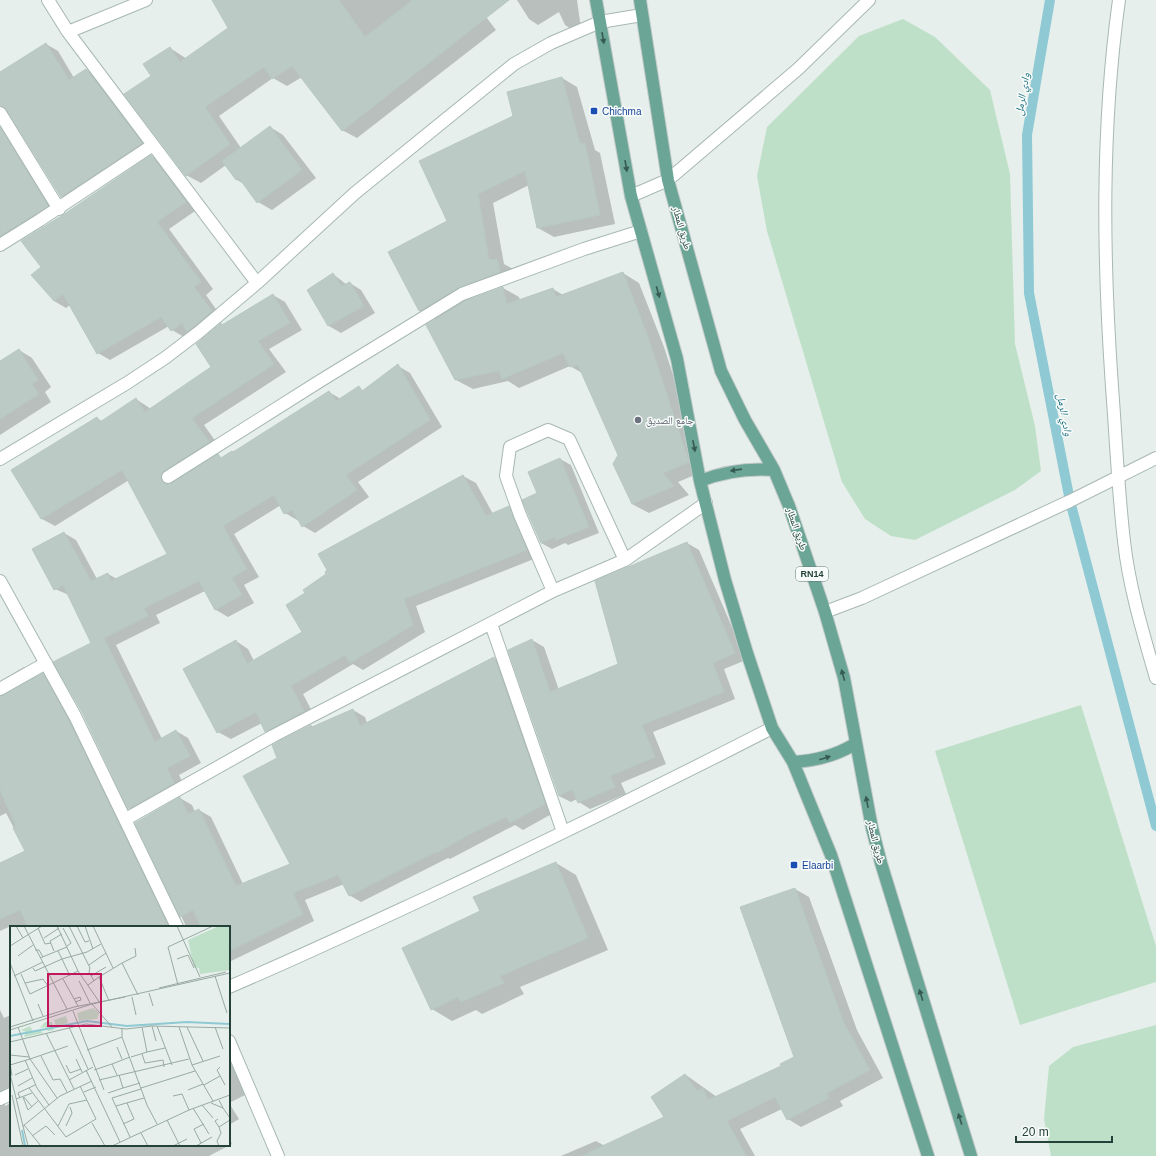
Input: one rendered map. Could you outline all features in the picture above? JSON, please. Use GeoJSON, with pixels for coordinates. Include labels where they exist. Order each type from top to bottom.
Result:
{"type":"FeatureCollection","features":[{"type":"Feature","properties":{"kind":"main road"},"geometry":{"type":"LineString","coordinates":[[596,0],[631,196],[677,359],[700,481],[745,645],[772,728],[793,762],[831,855],[928,1156]]}},
{"type":"Feature","properties":{"kind":"main road","name":"طريق المطار"},"geometry":{"type":"LineString","coordinates":[[640,0],[668,180],[721,371],[745,420],[774,470],[789,506],[825,612],[844,678],[855,744],[872,828],[881,862],[972,1156]]}},
{"type":"Feature","properties":{"kind":"main road"},"geometry":{"type":"LineString","coordinates":[[700,481],[729,471],[744,469],[774,470]]}},
{"type":"Feature","properties":{"kind":"main road"},"geometry":{"type":"LineString","coordinates":[[793,762],[819,760],[843,751],[855,744]]}},
{"type":"Feature","properties":{"kind":"street"},"geometry":{"type":"LineString","coordinates":[[48,0],[68,32],[257,283]]}},
{"type":"Feature","properties":{"kind":"street"},"geometry":{"type":"LineString","coordinates":[[68,32],[146,0]]}},
{"type":"Feature","properties":{"kind":"street"},"geometry":{"type":"LineString","coordinates":[[631,196],[668,180],[798,70],[870,0]]}},
{"type":"Feature","properties":{"kind":"street"},"geometry":{"type":"LineString","coordinates":[[1119,0],[1109,92],[1104,178],[1107,314],[1124,542],[1133,592],[1156,678]]}},
{"type":"Feature","properties":{"kind":"street"},"geometry":{"type":"LineString","coordinates":[[0,459],[165,358],[257,283],[356,193],[514,64],[551,44],[600,22],[642,15]]}},
{"type":"Feature","properties":{"kind":"street"},"geometry":{"type":"LineString","coordinates":[[0,113],[58,208]]}},
{"type":"Feature","properties":{"kind":"street"},"geometry":{"type":"LineString","coordinates":[[0,245],[153,145]]}},
{"type":"Feature","properties":{"kind":"street"},"geometry":{"type":"LineString","coordinates":[[168,477],[462,294],[533,267],[641,230]]}},
{"type":"Feature","properties":{"kind":"street"},"geometry":{"type":"LineString","coordinates":[[553,591],[520,515],[506,476],[510,447],[548,430],[569,439],[625,560]]}},
{"type":"Feature","properties":{"kind":"street"},"geometry":{"type":"LineString","coordinates":[[825,612],[862,598],[1156,458]]}},
{"type":"Feature","properties":{"kind":"street"},"geometry":{"type":"LineString","coordinates":[[126,819],[273,736],[553,591],[625,560],[706,502]]}},
{"type":"Feature","properties":{"kind":"street"},"geometry":{"type":"LineString","coordinates":[[0,581],[46,663],[126,819],[177,926]]}},
{"type":"Feature","properties":{"kind":"street"},"geometry":{"type":"LineString","coordinates":[[491,624],[563,832]]}},
{"type":"Feature","properties":{"kind":"street"},"geometry":{"type":"LineString","coordinates":[[0,689],[46,663]]}},
{"type":"Feature","properties":{"kind":"street"},"geometry":{"type":"LineString","coordinates":[[230,987],[291,961],[563,832],[690,771],[772,728]]}},
{"type":"Feature","properties":{"kind":"street"},"geometry":{"type":"LineString","coordinates":[[230,1043],[278,1156]]}},
{"type":"Feature","properties":{"kind":"street"},"geometry":{"type":"LineString","coordinates":[[0,1099],[10,1094]]}},
{"type":"Feature","properties":{"kind":"green space"},"geometry":{"type":"Polygon","coordinates":[[[903,19],[935,37],[990,90],[1010,174],[1015,344],[1035,426],[1041,471],[1015,490],[915,540],[891,536],[865,519],[842,482],[767,231],[757,176],[767,127],[859,36],[903,19]]]}},
{"type":"Feature","properties":{"kind":"green space"},"geometry":{"type":"Polygon","coordinates":[[[1081,705],[1156,946],[1156,982],[1020,1025],[935,751],[1081,705]]]}},
{"type":"Feature","properties":{"kind":"green space"},"geometry":{"type":"Polygon","coordinates":[[[1156,1025],[1156,1156],[1051,1156],[1044,1119],[1049,1066],[1073,1047],[1156,1025]]]}},
{"type":"Feature","properties":{"kind":"building"},"geometry":{"type":"Polygon","coordinates":[[[212,0],[339,0],[365,37],[413,0],[509,0],[342,131],[292,66],[272,79],[264,67],[205,107],[230,144],[186,176],[124,94],[151,76],[143,64],[170,47],[180,62],[228,28],[212,0]]]}},
{"type":"Feature","properties":{"kind":"building"},"geometry":{"type":"Polygon","coordinates":[[[46,43],[69,80],[86,69],[142,143],[61,197],[6,109],[0,106],[0,72],[46,43]]]}},
{"type":"Feature","properties":{"kind":"building"},"geometry":{"type":"Polygon","coordinates":[[[562,77],[580,144],[585,143],[600,215],[537,228],[525,171],[478,194],[489,260],[497,259],[500,272],[458,288],[419,311],[388,252],[447,221],[419,161],[513,116],[507,92],[562,77]]]}},
{"type":"Feature","properties":{"kind":"building"},"geometry":{"type":"Polygon","coordinates":[[[270,126],[302,170],[257,203],[239,178],[236,180],[222,161],[270,126]]]}},
{"type":"Feature","properties":{"kind":"building"},"geometry":{"type":"Polygon","coordinates":[[[0,127],[48,206],[0,236],[0,127]]]}},
{"type":"Feature","properties":{"kind":"building"},"geometry":{"type":"Polygon","coordinates":[[[151,155],[186,202],[157,222],[201,282],[194,287],[212,311],[187,332],[182,323],[171,331],[161,317],[97,354],[63,294],[54,301],[31,275],[41,267],[21,241],[63,215],[151,155]]]}},
{"type":"Feature","properties":{"kind":"building"},"geometry":{"type":"Polygon","coordinates":[[[623,272],[648,337],[689,462],[663,473],[674,486],[632,504],[613,464],[618,455],[578,365],[570,367],[563,353],[502,379],[499,371],[455,380],[426,325],[465,301],[503,287],[507,304],[553,288],[556,297],[623,272]]]}},
{"type":"Feature","properties":{"kind":"building"},"geometry":{"type":"Polygon","coordinates":[[[333,273],[341,286],[350,282],[364,306],[328,326],[307,290],[333,273]]]}},
{"type":"Feature","properties":{"kind":"building"},"geometry":{"type":"Polygon","coordinates":[[[273,294],[290,323],[258,341],[274,364],[192,418],[209,442],[164,471],[161,478],[164,483],[172,483],[218,454],[221,458],[232,451],[233,452],[329,391],[336,401],[359,386],[362,391],[398,364],[430,420],[346,475],[357,490],[302,527],[292,510],[284,514],[274,495],[223,526],[247,569],[232,578],[242,595],[215,610],[199,581],[144,608],[148,616],[104,638],[155,742],[176,730],[190,756],[167,768],[174,783],[128,809],[82,712],[53,662],[91,643],[63,585],[54,590],[32,549],[64,532],[91,581],[108,573],[111,581],[167,554],[122,470],[41,519],[11,470],[97,417],[100,422],[136,398],[145,412],[211,367],[196,344],[221,323],[222,325],[273,294]]]}},
{"type":"Feature","properties":{"kind":"building"},"geometry":{"type":"Polygon","coordinates":[[[19,349],[38,380],[32,384],[39,394],[0,419],[0,361],[19,349]]]}},
{"type":"Feature","properties":{"kind":"building"},"geometry":{"type":"Polygon","coordinates":[[[560,458],[589,527],[556,540],[555,537],[541,543],[522,500],[537,493],[528,472],[560,458]]]}},
{"type":"Feature","properties":{"kind":"building"},"geometry":{"type":"Polygon","coordinates":[[[463,475],[486,516],[509,506],[527,550],[404,599],[413,625],[350,663],[345,655],[291,686],[304,711],[265,732],[256,712],[217,733],[183,669],[236,640],[247,664],[302,632],[286,605],[305,593],[303,590],[326,574],[325,572],[327,570],[318,554],[463,475]]]}},
{"type":"Feature","properties":{"kind":"building"},"geometry":{"type":"Polygon","coordinates":[[[687,542],[735,653],[713,663],[724,692],[642,725],[655,757],[610,776],[615,787],[578,803],[572,789],[559,796],[508,650],[532,639],[550,692],[618,664],[595,581],[687,542]]]}},
{"type":"Feature","properties":{"kind":"building"},"geometry":{"type":"Polygon","coordinates":[[[494,657],[545,804],[510,823],[506,817],[349,896],[338,875],[293,893],[303,914],[230,950],[230,926],[201,926],[193,910],[180,917],[135,823],[180,797],[188,814],[199,809],[236,886],[290,864],[243,776],[277,758],[272,745],[311,725],[312,727],[353,709],[360,726],[494,657]]]}},
{"type":"Feature","properties":{"kind":"building"},"geometry":{"type":"Polygon","coordinates":[[[43,673],[68,719],[167,924],[163,926],[28,926],[20,910],[0,919],[0,863],[25,851],[13,828],[16,826],[0,790],[0,696],[43,673]]]}},
{"type":"Feature","properties":{"kind":"building"},"geometry":{"type":"Polygon","coordinates":[[[556,862],[588,938],[500,976],[504,983],[461,1002],[458,997],[431,1010],[402,948],[480,911],[473,897],[556,862]]]}},
{"type":"Feature","properties":{"kind":"building"},"geometry":{"type":"Polygon","coordinates":[[[795,888],[843,1021],[870,1070],[827,1093],[829,1098],[787,1120],[775,1097],[727,1121],[746,1156],[581,1156],[664,1117],[651,1097],[685,1074],[697,1091],[703,1088],[708,1100],[781,1066],[780,1064],[794,1057],[740,907],[795,888]]]}},
{"type":"Feature","properties":{"kind":"waterway","name":"وادي الرمل"},"geometry":{"type":"LineString","coordinates":[[1050,0],[1027,135],[1029,293],[1070,501],[1156,826]]}},
{"type":"Feature","properties":{"kind":"place","name":"Chichma"},"geometry":{"type":"Point","coordinates":[594,111]}},
{"type":"Feature","properties":{"kind":"place","name":"جامع الصديق"},"geometry":{"type":"Point","coordinates":[638,420]}},
{"type":"Feature","properties":{"kind":"place","name":"Elaarbi"},"geometry":{"type":"Point","coordinates":[794,865]}}]}
